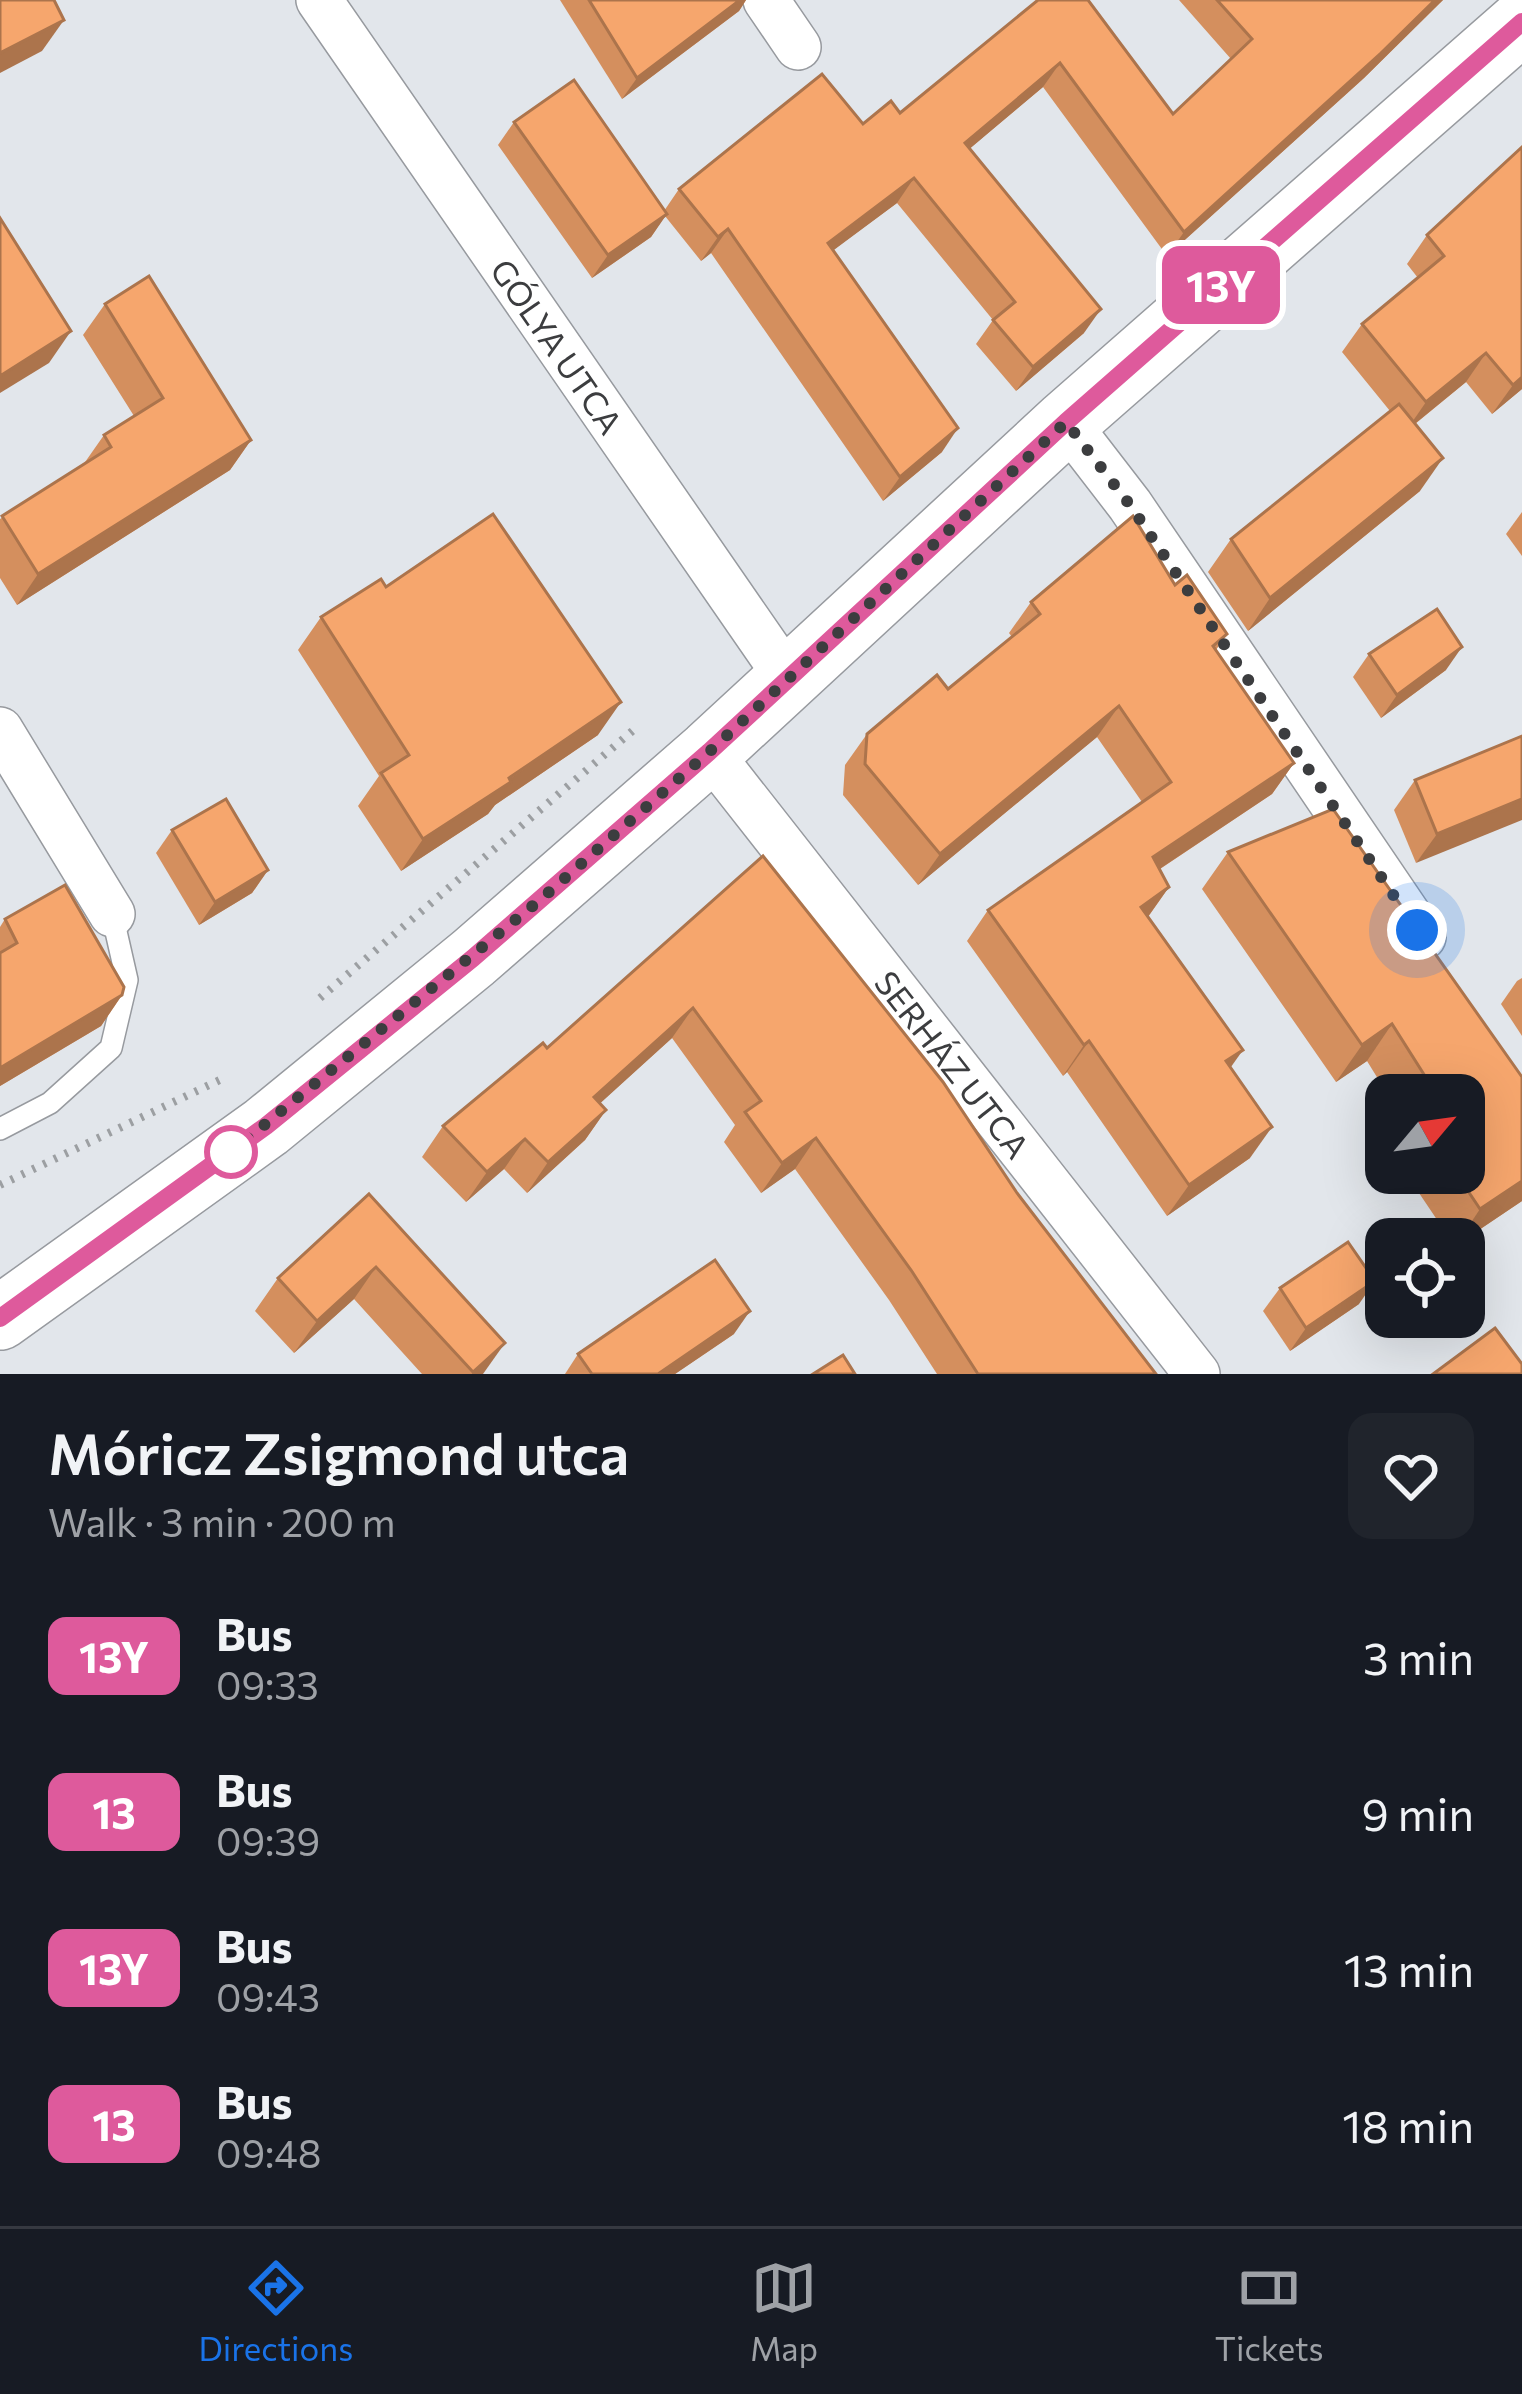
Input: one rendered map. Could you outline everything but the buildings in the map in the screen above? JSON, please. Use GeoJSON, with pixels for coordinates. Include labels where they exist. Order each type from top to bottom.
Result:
{"type":"FeatureCollection","features":[{"type":"Feature","properties":{"kind":"street"},"geometry":{"type":"LineString","coordinates":[[766,0],[798,46]]}},
{"type":"Feature","properties":{"kind":"street","name":"GÓLYA UTCA"},"geometry":{"type":"LineString","coordinates":[[335,5],[787,677]]}},
{"type":"Feature","properties":{"kind":"street"},"geometry":{"type":"LineString","coordinates":[[0,1318],[266,1126],[473,958],[709,752],[1066,422],[1522,22]]}},
{"type":"Feature","properties":{"kind":"street"},"geometry":{"type":"LineString","coordinates":[[1066,422],[1130,505],[1444,968]]}},
{"type":"Feature","properties":{"kind":"street"},"geometry":{"type":"LineString","coordinates":[[0,730],[112,914]]}},
{"type":"Feature","properties":{"kind":"street","name":"SERHÁZ UTCA"},"geometry":{"type":"LineString","coordinates":[[709,752],[1197,1374]]}},
{"type":"Feature","properties":{"kind":"lane"},"geometry":{"type":"LineString","coordinates":[[0,1129],[50,1102],[111,1048],[127,980],[112,914]]}},
{"type":"Feature","properties":{"kind":"bus line","name":"13Y"},"geometry":{"type":"LineString","coordinates":[[0,1318],[266,1126],[473,958],[709,752],[1066,422],[1522,22]]}},
{"type":"Feature","properties":{"kind":"route"},"geometry":{"type":"LineString","coordinates":[[231,1152],[541,899],[709,752],[1066,422],[1130,505],[1417,930]]}}]}
